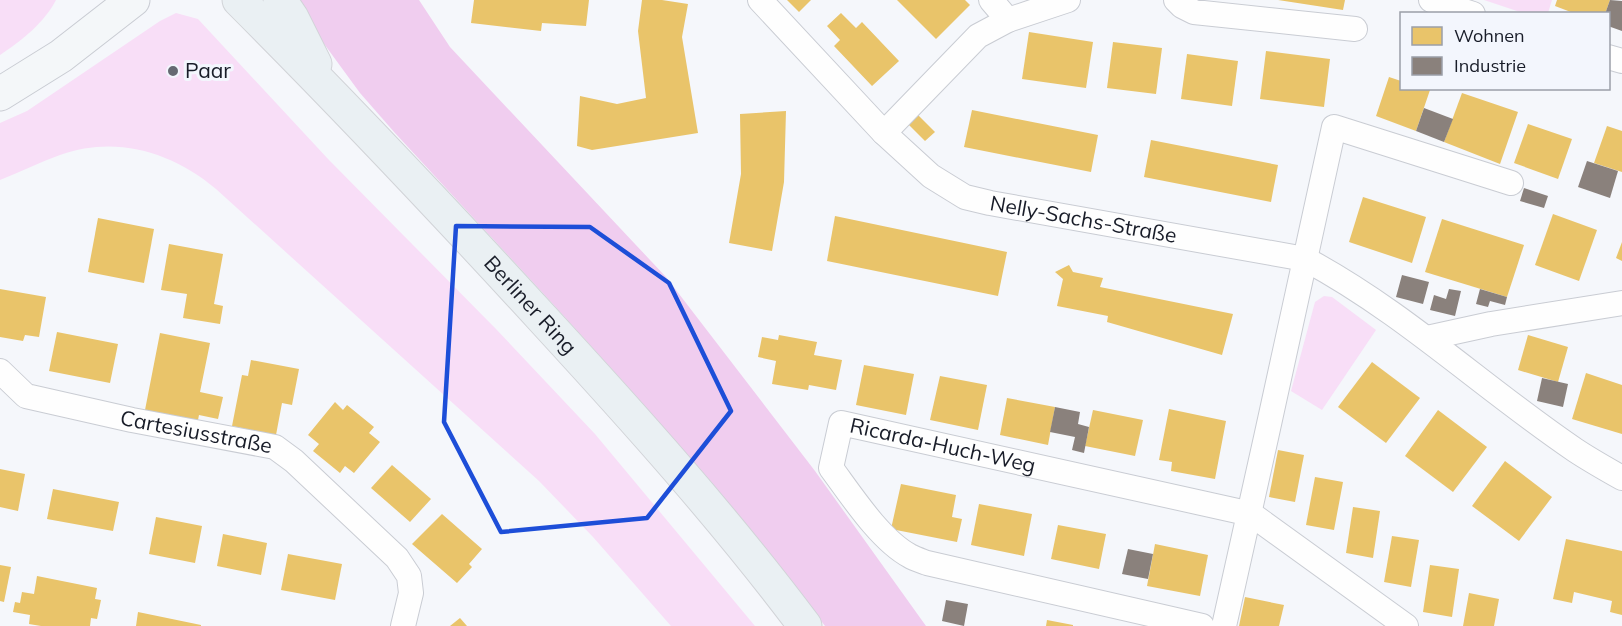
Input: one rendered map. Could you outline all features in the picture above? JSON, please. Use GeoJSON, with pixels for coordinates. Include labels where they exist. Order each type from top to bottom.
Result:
{"type":"FeatureCollection","features":[{"type":"Feature","properties":{"kind":"main road","name":"Berliner Ring"},"geometry":{"type":"LineString","coordinates":[[238,0],[326,87],[641,426],[767,576],[805,626]]}},
{"type":"Feature","properties":{"kind":"main road"},"geometry":{"type":"LineString","coordinates":[[280,0],[292,18],[326,87]]}},
{"type":"Feature","properties":{"kind":"street"},"geometry":{"type":"LineString","coordinates":[[0,94],[61,56],[101,14],[133,0]]}},
{"type":"Feature","properties":{"kind":"street","name":"Nelly-Sachs-Straße"},"geometry":{"type":"LineString","coordinates":[[760,0],[884,133],[930,176],[965,197],[1305,259],[1359,290],[1427,338],[1575,450],[1622,478]]}},
{"type":"Feature","properties":{"kind":"street"},"geometry":{"type":"LineString","coordinates":[[991,0],[1008,20]]}},
{"type":"Feature","properties":{"kind":"street"},"geometry":{"type":"LineString","coordinates":[[884,133],[978,36],[1008,20],[1068,0]]}},
{"type":"Feature","properties":{"kind":"street"},"geometry":{"type":"LineString","coordinates":[[1176,0],[1194,12],[1355,29]]}},
{"type":"Feature","properties":{"kind":"street"},"geometry":{"type":"LineString","coordinates":[[1431,0],[1467,12]]}},
{"type":"Feature","properties":{"kind":"street"},"geometry":{"type":"LineString","coordinates":[[1224,626],[1251,514],[1277,384],[1334,127],[1511,183]]}},
{"type":"Feature","properties":{"kind":"street"},"geometry":{"type":"LineString","coordinates":[[1427,338],[1491,324],[1622,303]]}},
{"type":"Feature","properties":{"kind":"street","name":"Cartesiusstraße"},"geometry":{"type":"LineString","coordinates":[[0,371],[26,396],[143,422],[275,447],[294,461],[397,558],[409,576],[411,593],[403,626]]}},
{"type":"Feature","properties":{"kind":"street","name":"Ricarda-Huch-Weg"},"geometry":{"type":"LineString","coordinates":[[1202,626],[927,563],[910,556],[895,545],[862,510],[831,468],[841,423],[1251,514],[1399,624]]}},
{"type":"Feature","properties":{"kind":"highlighted area"},"geometry":{"type":"Polygon","coordinates":[[[456,226],[590,227],[669,283],[731,411],[647,518],[501,532],[444,422],[456,226]]]}},
{"type":"Feature","properties":{"kind":"shaded area"},"geometry":{"type":"Polygon","coordinates":[[[0,0],[56,0],[31,31],[0,55],[0,0]]]}},
{"type":"Feature","properties":{"kind":"shaded area"},"geometry":{"type":"Polygon","coordinates":[[[292,0],[419,0],[450,47],[666,277],[815,471],[926,626],[825,626],[723,498],[616,374],[360,93],[292,0]]]}},
{"type":"Feature","properties":{"kind":"shaded area"},"geometry":{"type":"Polygon","coordinates":[[[1484,0],[1552,0],[1548,12],[1520,12],[1484,0]]]}},
{"type":"Feature","properties":{"kind":"shaded area"},"geometry":{"type":"Polygon","coordinates":[[[176,13],[198,19],[329,160],[496,329],[595,434],[755,626],[671,626],[593,537],[539,481],[216,189],[181,165],[142,151],[122,147],[102,147],[81,149],[60,155],[0,180],[0,123],[27,111],[160,21],[176,13]]]}},
{"type":"Feature","properties":{"kind":"shaded area"},"geometry":{"type":"Polygon","coordinates":[[[1324,296],[1332,297],[1376,330],[1322,410],[1291,391],[1315,302],[1324,296]]]}},
{"type":"Feature","properties":{"kind":"building: Wohnen"},"geometry":{"type":"Polygon","coordinates":[[[474,0],[589,0],[586,26],[542,23],[541,31],[471,23],[474,0]]]}},
{"type":"Feature","properties":{"kind":"building: Wohnen"},"geometry":{"type":"Polygon","coordinates":[[[642,0],[688,4],[682,37],[698,133],[592,150],[577,146],[580,96],[617,104],[646,98],[638,31],[642,0]]]}},
{"type":"Feature","properties":{"kind":"building: Wohnen"},"geometry":{"type":"Polygon","coordinates":[[[787,0],[811,0],[799,12],[787,0]]]}},
{"type":"Feature","properties":{"kind":"building: Wohnen"},"geometry":{"type":"Polygon","coordinates":[[[897,0],[965,0],[970,5],[936,39],[897,0]]]}},
{"type":"Feature","properties":{"kind":"building: Wohnen"},"geometry":{"type":"Polygon","coordinates":[[[1278,0],[1345,0],[1343,10],[1278,0]]]}},
{"type":"Feature","properties":{"kind":"building: Wohnen"},"geometry":{"type":"Polygon","coordinates":[[[1557,0],[1610,0],[1606,12],[1571,12],[1555,6],[1557,0]]]}},
{"type":"Feature","properties":{"kind":"building: Wohnen"},"geometry":{"type":"Polygon","coordinates":[[[841,13],[856,28],[862,22],[899,61],[872,86],[834,46],[840,40],[827,26],[841,13]]]}},
{"type":"Feature","properties":{"kind":"building: Wohnen"},"geometry":{"type":"Polygon","coordinates":[[[1029,32],[1093,42],[1086,88],[1022,79],[1029,32]]]}},
{"type":"Feature","properties":{"kind":"building: Wohnen"},"geometry":{"type":"Polygon","coordinates":[[[1113,42],[1162,48],[1156,94],[1107,88],[1113,42]]]}},
{"type":"Feature","properties":{"kind":"building: Wohnen"},"geometry":{"type":"Polygon","coordinates":[[[1266,51],[1330,59],[1324,107],[1260,99],[1266,51]]]}},
{"type":"Feature","properties":{"kind":"building: Wohnen"},"geometry":{"type":"Polygon","coordinates":[[[1187,54],[1238,61],[1232,106],[1181,99],[1187,54]]]}},
{"type":"Feature","properties":{"kind":"building: Wohnen"},"geometry":{"type":"Polygon","coordinates":[[[1389,77],[1400,81],[1400,90],[1430,90],[1416,131],[1376,116],[1389,77]]]}},
{"type":"Feature","properties":{"kind":"building: Wohnen"},"geometry":{"type":"Polygon","coordinates":[[[1462,93],[1518,112],[1500,164],[1444,142],[1462,93]]]}},
{"type":"Feature","properties":{"kind":"building: Wohnen"},"geometry":{"type":"Polygon","coordinates":[[[972,110],[1098,135],[1091,172],[964,147],[972,110]]]}},
{"type":"Feature","properties":{"kind":"building: Wohnen"},"geometry":{"type":"Polygon","coordinates":[[[786,111],[784,182],[772,251],[729,243],[741,174],[740,114],[786,111]]]}},
{"type":"Feature","properties":{"kind":"building: Wohnen"},"geometry":{"type":"Polygon","coordinates":[[[917,114],[935,132],[925,141],[907,123],[917,114]]]}},
{"type":"Feature","properties":{"kind":"building: Wohnen"},"geometry":{"type":"Polygon","coordinates":[[[1528,124],[1572,139],[1558,179],[1514,163],[1528,124]]]}},
{"type":"Feature","properties":{"kind":"building: Wohnen"},"geometry":{"type":"Polygon","coordinates":[[[1607,126],[1622,131],[1622,172],[1594,163],[1607,126]]]}},
{"type":"Feature","properties":{"kind":"building: Wohnen"},"geometry":{"type":"Polygon","coordinates":[[[1151,140],[1278,165],[1271,202],[1144,177],[1151,140]]]}},
{"type":"Feature","properties":{"kind":"building: Wohnen"},"geometry":{"type":"Polygon","coordinates":[[[1363,197],[1426,217],[1412,263],[1349,242],[1363,197]]]}},
{"type":"Feature","properties":{"kind":"building: Wohnen"},"geometry":{"type":"Polygon","coordinates":[[[1553,214],[1597,230],[1579,281],[1535,265],[1553,214]]]}},
{"type":"Feature","properties":{"kind":"building: Wohnen"},"geometry":{"type":"Polygon","coordinates":[[[835,216],[1007,252],[998,296],[827,261],[835,216]]]}},
{"type":"Feature","properties":{"kind":"building: Wohnen"},"geometry":{"type":"Polygon","coordinates":[[[98,218],[154,229],[144,283],[88,272],[98,218]]]}},
{"type":"Feature","properties":{"kind":"building: Wohnen"},"geometry":{"type":"Polygon","coordinates":[[[1442,219],[1524,245],[1507,297],[1425,272],[1442,219]]]}},
{"type":"Feature","properties":{"kind":"building: Wohnen"},"geometry":{"type":"Polygon","coordinates":[[[1622,242],[1622,261],[1616,258],[1622,242]]]}},
{"type":"Feature","properties":{"kind":"building: Wohnen"},"geometry":{"type":"Polygon","coordinates":[[[169,244],[223,254],[214,304],[223,306],[220,324],[183,318],[187,294],[161,290],[169,244]]]}},
{"type":"Feature","properties":{"kind":"building: Wohnen"},"geometry":{"type":"Polygon","coordinates":[[[1069,265],[1073,272],[1103,278],[1100,287],[1233,314],[1222,355],[1107,322],[1108,316],[1057,306],[1063,279],[1055,272],[1069,265]]]}},
{"type":"Feature","properties":{"kind":"building: Wohnen"},"geometry":{"type":"Polygon","coordinates":[[[0,289],[46,297],[39,337],[25,335],[23,341],[0,337],[0,289]]]}},
{"type":"Feature","properties":{"kind":"building: Wohnen"},"geometry":{"type":"Polygon","coordinates":[[[57,332],[118,344],[110,383],[49,371],[57,332]]]}},
{"type":"Feature","properties":{"kind":"building: Wohnen"},"geometry":{"type":"Polygon","coordinates":[[[160,333],[210,343],[200,392],[223,397],[218,419],[199,415],[198,420],[145,410],[160,333]]]}},
{"type":"Feature","properties":{"kind":"building: Wohnen"},"geometry":{"type":"Polygon","coordinates":[[[779,335],[817,342],[814,355],[842,360],[836,390],[809,385],[808,390],[772,384],[776,361],[758,357],[762,337],[778,340],[779,335]]]}},
{"type":"Feature","properties":{"kind":"building: Wohnen"},"geometry":{"type":"Polygon","coordinates":[[[1528,335],[1568,347],[1558,382],[1518,370],[1528,335]]]}},
{"type":"Feature","properties":{"kind":"building: Wohnen"},"geometry":{"type":"Polygon","coordinates":[[[251,360],[299,369],[292,405],[282,403],[276,435],[232,426],[242,375],[248,376],[251,360]]]}},
{"type":"Feature","properties":{"kind":"building: Wohnen"},"geometry":{"type":"Polygon","coordinates":[[[1372,362],[1420,398],[1386,443],[1338,407],[1372,362]]]}},
{"type":"Feature","properties":{"kind":"building: Wohnen"},"geometry":{"type":"Polygon","coordinates":[[[864,365],[914,374],[906,415],[856,405],[864,365]]]}},
{"type":"Feature","properties":{"kind":"building: Wohnen"},"geometry":{"type":"Polygon","coordinates":[[[1586,373],[1622,385],[1622,434],[1572,419],[1586,373]]]}},
{"type":"Feature","properties":{"kind":"building: Wohnen"},"geometry":{"type":"Polygon","coordinates":[[[940,376],[987,385],[978,430],[930,420],[940,376]]]}},
{"type":"Feature","properties":{"kind":"building: Wohnen"},"geometry":{"type":"Polygon","coordinates":[[[1007,398],[1055,407],[1048,445],[1000,435],[1007,398]]]}},
{"type":"Feature","properties":{"kind":"building: Wohnen"},"geometry":{"type":"Polygon","coordinates":[[[335,402],[343,410],[347,405],[374,427],[369,433],[380,442],[354,473],[345,466],[340,473],[313,451],[319,444],[308,435],[335,402]]]}},
{"type":"Feature","properties":{"kind":"building: Wohnen"},"geometry":{"type":"Polygon","coordinates":[[[1169,409],[1226,421],[1215,479],[1171,471],[1172,462],[1159,460],[1169,409]]]}},
{"type":"Feature","properties":{"kind":"building: Wohnen"},"geometry":{"type":"Polygon","coordinates":[[[1093,410],[1143,420],[1135,456],[1085,446],[1093,410]]]}},
{"type":"Feature","properties":{"kind":"building: Wohnen"},"geometry":{"type":"Polygon","coordinates":[[[1438,410],[1487,447],[1453,492],[1405,456],[1438,410]]]}},
{"type":"Feature","properties":{"kind":"building: Wohnen"},"geometry":{"type":"Polygon","coordinates":[[[1278,450],[1304,455],[1295,502],[1269,497],[1278,450]]]}},
{"type":"Feature","properties":{"kind":"building: Wohnen"},"geometry":{"type":"Polygon","coordinates":[[[1505,461],[1552,497],[1519,541],[1472,506],[1505,461]]]}},
{"type":"Feature","properties":{"kind":"building: Wohnen"},"geometry":{"type":"Polygon","coordinates":[[[392,465],[431,499],[410,522],[371,488],[392,465]]]}},
{"type":"Feature","properties":{"kind":"building: Wohnen"},"geometry":{"type":"Polygon","coordinates":[[[0,469],[25,474],[18,511],[0,507],[0,469]]]}},
{"type":"Feature","properties":{"kind":"building: Wohnen"},"geometry":{"type":"Polygon","coordinates":[[[1315,477],[1343,482],[1334,530],[1306,525],[1315,477]]]}},
{"type":"Feature","properties":{"kind":"building: Wohnen"},"geometry":{"type":"Polygon","coordinates":[[[901,484],[956,495],[952,517],[962,519],[957,542],[891,529],[901,484]]]}},
{"type":"Feature","properties":{"kind":"building: Wohnen"},"geometry":{"type":"Polygon","coordinates":[[[53,489],[119,502],[113,531],[47,519],[53,489]]]}},
{"type":"Feature","properties":{"kind":"building: Wohnen"},"geometry":{"type":"Polygon","coordinates":[[[979,504],[1032,514],[1024,556],[971,545],[979,504]]]}},
{"type":"Feature","properties":{"kind":"building: Wohnen"},"geometry":{"type":"Polygon","coordinates":[[[1353,507],[1380,511],[1373,558],[1346,553],[1353,507]]]}},
{"type":"Feature","properties":{"kind":"building: Wohnen"},"geometry":{"type":"Polygon","coordinates":[[[442,514],[482,549],[469,564],[472,567],[457,583],[412,544],[442,514]]]}},
{"type":"Feature","properties":{"kind":"building: Wohnen"},"geometry":{"type":"Polygon","coordinates":[[[156,517],[202,526],[195,563],[149,554],[156,517]]]}},
{"type":"Feature","properties":{"kind":"building: Wohnen"},"geometry":{"type":"Polygon","coordinates":[[[1058,525],[1106,534],[1099,569],[1051,559],[1058,525]]]}},
{"type":"Feature","properties":{"kind":"building: Wohnen"},"geometry":{"type":"Polygon","coordinates":[[[223,534],[267,543],[261,575],[217,566],[223,534]]]}},
{"type":"Feature","properties":{"kind":"building: Wohnen"},"geometry":{"type":"Polygon","coordinates":[[[1392,536],[1419,540],[1411,587],[1384,582],[1392,536]]]}},
{"type":"Feature","properties":{"kind":"building: Wohnen"},"geometry":{"type":"Polygon","coordinates":[[[1566,539],[1622,551],[1622,615],[1610,612],[1612,601],[1574,592],[1572,603],[1553,599],[1566,539]]]}},
{"type":"Feature","properties":{"kind":"building: Wohnen"},"geometry":{"type":"Polygon","coordinates":[[[1155,544],[1208,555],[1200,596],[1147,586],[1155,544]]]}},
{"type":"Feature","properties":{"kind":"building: Wohnen"},"geometry":{"type":"Polygon","coordinates":[[[288,554],[342,564],[335,600],[281,590],[288,554]]]}},
{"type":"Feature","properties":{"kind":"building: Wohnen"},"geometry":{"type":"Polygon","coordinates":[[[0,565],[11,567],[4,602],[0,601],[0,565]]]}},
{"type":"Feature","properties":{"kind":"building: Wohnen"},"geometry":{"type":"Polygon","coordinates":[[[1430,565],[1459,569],[1452,617],[1423,612],[1430,565]]]}},
{"type":"Feature","properties":{"kind":"building: Wohnen"},"geometry":{"type":"Polygon","coordinates":[[[37,576],[97,588],[95,599],[101,600],[97,619],[91,618],[90,626],[29,624],[30,615],[13,612],[15,602],[20,603],[22,592],[34,594],[37,576]]]}},
{"type":"Feature","properties":{"kind":"building: Wohnen"},"geometry":{"type":"Polygon","coordinates":[[[1469,593],[1499,599],[1494,626],[1463,626],[1469,593]]]}},
{"type":"Feature","properties":{"kind":"building: Wohnen"},"geometry":{"type":"Polygon","coordinates":[[[1245,597],[1284,605],[1279,626],[1239,626],[1245,597]]]}},
{"type":"Feature","properties":{"kind":"building: Wohnen"},"geometry":{"type":"Polygon","coordinates":[[[138,612],[201,625],[201,626],[136,626],[138,612]]]}},
{"type":"Feature","properties":{"kind":"building: Wohnen"},"geometry":{"type":"Polygon","coordinates":[[[460,618],[467,626],[450,626],[460,618]]]}},
{"type":"Feature","properties":{"kind":"building: Wohnen"},"geometry":{"type":"Polygon","coordinates":[[[1047,620],[1073,625],[1073,626],[1046,626],[1047,620]]]}},
{"type":"Feature","properties":{"kind":"building: Industrie"},"geometry":{"type":"Polygon","coordinates":[[[1610,0],[1622,1],[1622,31],[1610,27],[1610,12],[1606,12],[1610,0]]]}},
{"type":"Feature","properties":{"kind":"building: Industrie"},"geometry":{"type":"Polygon","coordinates":[[[1424,108],[1453,119],[1444,142],[1416,131],[1424,108]]]}},
{"type":"Feature","properties":{"kind":"building: Industrie"},"geometry":{"type":"Polygon","coordinates":[[[1587,161],[1618,171],[1610,198],[1578,187],[1587,161]]]}},
{"type":"Feature","properties":{"kind":"building: Industrie"},"geometry":{"type":"Polygon","coordinates":[[[1524,188],[1548,196],[1544,208],[1520,201],[1524,188]]]}},
{"type":"Feature","properties":{"kind":"building: Industrie"},"geometry":{"type":"Polygon","coordinates":[[[1402,275],[1429,282],[1423,304],[1396,297],[1402,275]]]}},
{"type":"Feature","properties":{"kind":"building: Industrie"},"geometry":{"type":"Polygon","coordinates":[[[1449,289],[1461,291],[1455,316],[1430,310],[1434,295],[1446,299],[1449,289]]]}},
{"type":"Feature","properties":{"kind":"building: Industrie"},"geometry":{"type":"Polygon","coordinates":[[[1480,289],[1507,297],[1505,305],[1490,301],[1488,307],[1476,304],[1480,289]]]}},
{"type":"Feature","properties":{"kind":"building: Industrie"},"geometry":{"type":"Polygon","coordinates":[[[1542,378],[1568,384],[1563,407],[1537,401],[1542,378]]]}},
{"type":"Feature","properties":{"kind":"building: Industrie"},"geometry":{"type":"Polygon","coordinates":[[[1055,407],[1080,412],[1078,424],[1089,427],[1084,453],[1072,450],[1075,437],[1050,432],[1055,407]]]}},
{"type":"Feature","properties":{"kind":"building: Industrie"},"geometry":{"type":"Polygon","coordinates":[[[1128,549],[1153,554],[1148,579],[1122,574],[1128,549]]]}},
{"type":"Feature","properties":{"kind":"building: Industrie"},"geometry":{"type":"Polygon","coordinates":[[[946,600],[968,604],[964,626],[942,621],[946,600]]]}},
{"type":"Feature","properties":{"kind":"place","name":"Paar"},"geometry":{"type":"Point","coordinates":[173,71]}}]}
